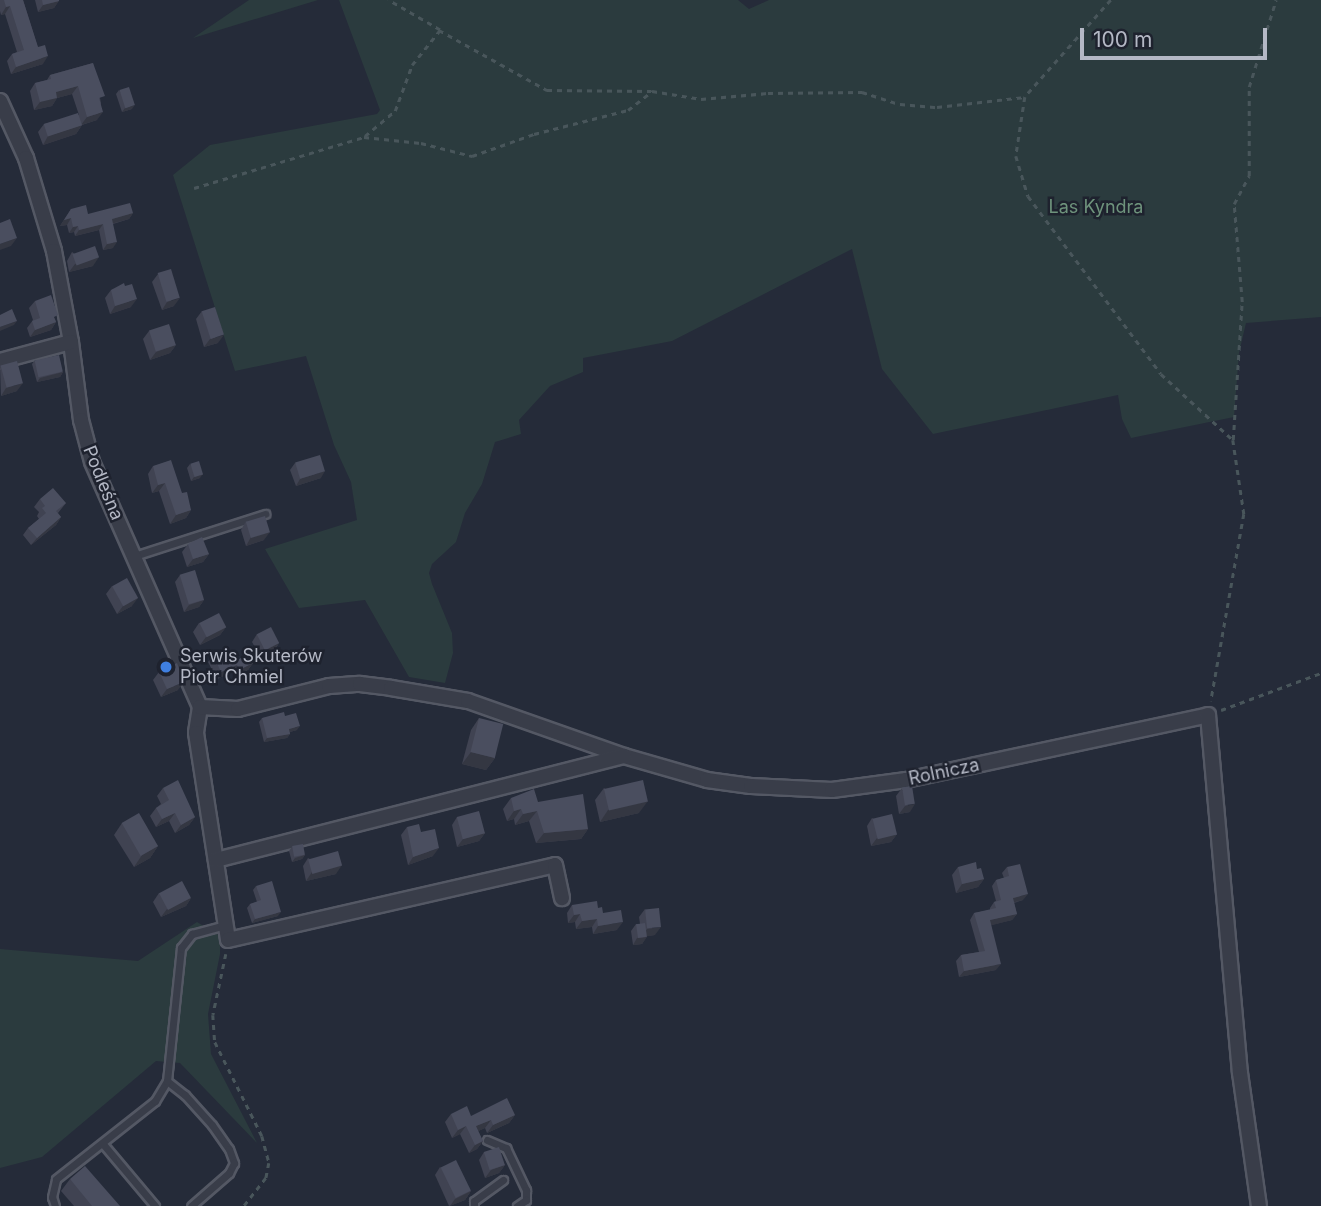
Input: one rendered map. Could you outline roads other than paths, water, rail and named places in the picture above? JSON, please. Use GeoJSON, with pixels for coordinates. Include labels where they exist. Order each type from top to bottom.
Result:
{"type":"FeatureCollection","features":[{"type":"Feature","properties":{"kind":"street","name":"Podleśna"},"geometry":{"type":"LineString","coordinates":[[0,101],[26,158],[54,251],[71,342],[80,420],[92,462],[200,707],[195,733],[228,940],[555,865],[562,898]]}},
{"type":"Feature","properties":{"kind":"street"},"geometry":{"type":"LineString","coordinates":[[0,361],[71,342]]}},
{"type":"Feature","properties":{"kind":"street","name":"Rolnicza"},"geometry":{"type":"LineString","coordinates":[[200,707],[238,709],[329,686],[360,684],[468,701],[624,756],[707,780],[751,786],[832,790],[906,780],[1208,715],[1240,1073],[1259,1206]]}},
{"type":"Feature","properties":{"kind":"street"},"geometry":{"type":"LineString","coordinates":[[216,860],[624,756]]}},
{"type":"Feature","properties":{"kind":"lane"},"geometry":{"type":"LineString","coordinates":[[134,557],[265,514]]}},
{"type":"Feature","properties":{"kind":"lane"},"geometry":{"type":"LineString","coordinates":[[55,1206],[52,1197],[56,1180],[155,1101],[167,1081],[181,948],[192,934],[226,925]]}},
{"type":"Feature","properties":{"kind":"lane"},"geometry":{"type":"LineString","coordinates":[[167,1081],[185,1095],[212,1125],[229,1149],[234,1163],[229,1173],[191,1206]]}},
{"type":"Feature","properties":{"kind":"lane"},"geometry":{"type":"LineString","coordinates":[[487,1140],[506,1148],[526,1190],[526,1200],[517,1206]]}},
{"type":"Feature","properties":{"kind":"lane"},"geometry":{"type":"LineString","coordinates":[[103,1144],[155,1206]]}},
{"type":"Feature","properties":{"kind":"lane"},"geometry":{"type":"LineString","coordinates":[[474,1206],[474,1201],[503,1180]]}},
{"type":"Feature","properties":{"kind":"place","name":"Serwis Skuterów Piotr Chmiel"},"geometry":{"type":"Point","coordinates":[166,667]}},
{"type":"Feature","properties":{"kind":"park label","name":"Las Kyndra"},"geometry":{"type":"Point","coordinates":[1096,207]}}]}
